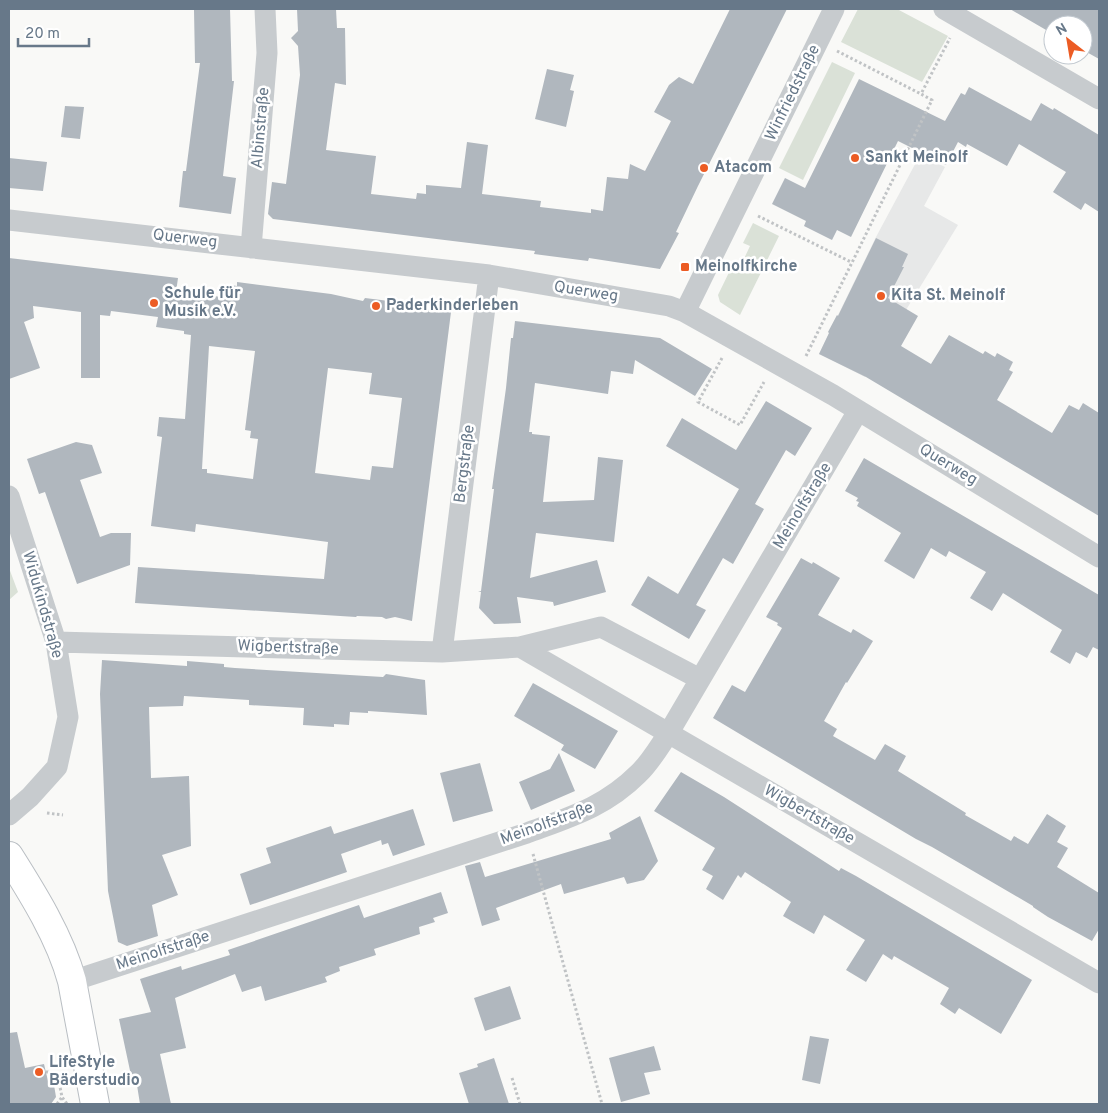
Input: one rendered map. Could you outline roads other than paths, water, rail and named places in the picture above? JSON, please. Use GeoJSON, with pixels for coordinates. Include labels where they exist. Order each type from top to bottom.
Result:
{"type":"FeatureCollection","features":[{"type":"Feature","properties":{"kind":"main road"},"geometry":{"type":"LineString","coordinates":[[9,856],[40,908],[68,964],[95,1104]]}},
{"type":"Feature","properties":{"kind":"street","name":"Albinstraße"},"geometry":{"type":"LineString","coordinates":[[251,248],[267,52],[266,9]]}},
{"type":"Feature","properties":{"kind":"street","name":"Winfriedstraße"},"geometry":{"type":"LineString","coordinates":[[685,312],[834,9]]}},
{"type":"Feature","properties":{"kind":"street"},"geometry":{"type":"LineString","coordinates":[[944,9],[1099,99]]}},
{"type":"Feature","properties":{"kind":"street","name":"Querweg"},"geometry":{"type":"LineString","coordinates":[[9,220],[489,275],[669,306],[685,312],[833,395],[1099,557]]}},
{"type":"Feature","properties":{"kind":"street","name":"Bergstraße"},"geometry":{"type":"LineString","coordinates":[[442,652],[489,275]]}},
{"type":"Feature","properties":{"kind":"street","name":"Meinolfstraße"},"geometry":{"type":"LineString","coordinates":[[72,981],[527,833],[580,814],[611,797],[640,773],[668,734],[858,411]]}},
{"type":"Feature","properties":{"kind":"street","name":"Widukindstraße"},"geometry":{"type":"LineString","coordinates":[[9,496],[56,642],[68,717],[57,767],[30,797],[9,815]]}},
{"type":"Feature","properties":{"kind":"street","name":"Wigbertstraße"},"geometry":{"type":"LineString","coordinates":[[56,642],[442,652],[520,647],[601,627],[700,679]]}},
{"type":"Feature","properties":{"kind":"street","name":"Wigbertstraße"},"geometry":{"type":"LineString","coordinates":[[520,647],[1099,983]]}},
{"type":"Feature","properties":{"kind":"place","name":"Sankt Meinolf"},"geometry":{"type":"Point","coordinates":[855,158]}},
{"type":"Feature","properties":{"kind":"place","name":"Atacom"},"geometry":{"type":"Point","coordinates":[704,168]}},
{"type":"Feature","properties":{"kind":"place","name":"Meinolfkirche"},"geometry":{"type":"Point","coordinates":[685,267]}},
{"type":"Feature","properties":{"kind":"place","name":"Kita St. Meinolf"},"geometry":{"type":"Point","coordinates":[881,296]}},
{"type":"Feature","properties":{"kind":"place","name":"Schule für Musik e.V."},"geometry":{"type":"Point","coordinates":[154,303]}},
{"type":"Feature","properties":{"kind":"place","name":"Paderkinderleben"},"geometry":{"type":"Point","coordinates":[376,306]}},
{"type":"Feature","properties":{"kind":"place","name":"LifeStyle Bäderstudio"},"geometry":{"type":"Point","coordinates":[39,1072]}}]}
